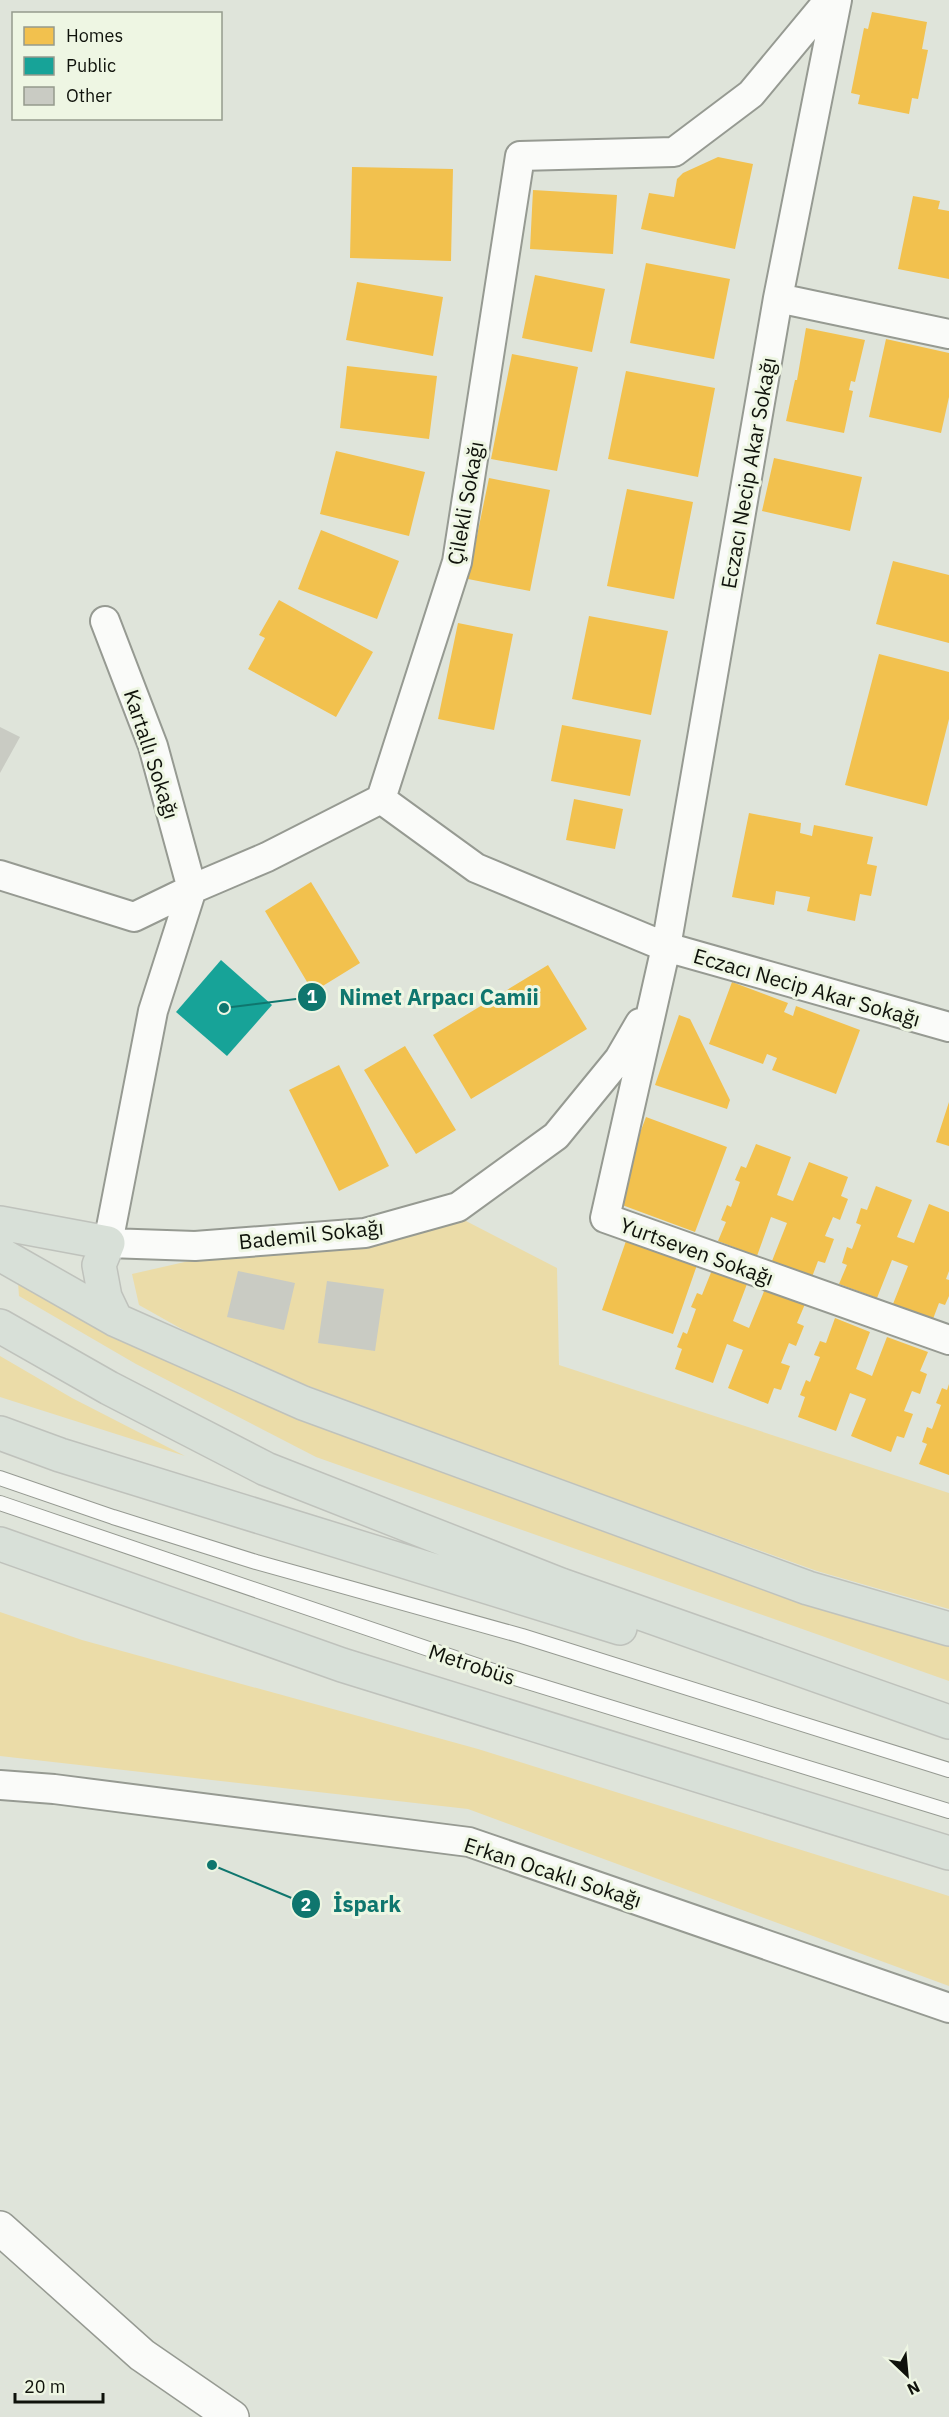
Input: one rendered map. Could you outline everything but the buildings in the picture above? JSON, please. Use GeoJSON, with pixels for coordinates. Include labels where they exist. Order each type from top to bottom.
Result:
{"type":"FeatureCollection","features":[{"type":"Feature","properties":{"kind":"highway"},"geometry":{"type":"LineString","coordinates":[[0,1223],[108,1243],[99,1265],[105,1297],[116,1320]]}},
{"type":"Feature","properties":{"kind":"highway"},"geometry":{"type":"LineString","coordinates":[[0,1254],[116,1320],[303,1403],[808,1588],[949,1629]]}},
{"type":"Feature","properties":{"kind":"highway"},"geometry":{"type":"LineString","coordinates":[[0,1326],[109,1388],[266,1469],[561,1585],[949,1722]]}},
{"type":"Feature","properties":{"kind":"highway"},"geometry":{"type":"LineString","coordinates":[[0,1433],[60,1455],[949,1729]]}},
{"type":"Feature","properties":{"kind":"highway"},"geometry":{"type":"LineString","coordinates":[[0,1544],[342,1665],[949,1853]]}},
{"type":"Feature","properties":{"kind":"highway"},"geometry":{"type":"LineString","coordinates":[[0,1555],[89,1577]]}},
{"type":"Feature","properties":{"kind":"street","name":"Çilekli Sokağı"},"geometry":{"type":"LineString","coordinates":[[381,800],[457,562],[520,156],[674,152],[751,94],[829,0]]}},
{"type":"Feature","properties":{"kind":"street","name":"Eczacı Necip Akar Sokağı"},"geometry":{"type":"LineString","coordinates":[[666,947],[778,298],[837,0]]}},
{"type":"Feature","properties":{"kind":"street"},"geometry":{"type":"LineString","coordinates":[[778,298],[949,334]]}},
{"type":"Feature","properties":{"kind":"street","name":"Kartallı Sokağı"},"geometry":{"type":"LineString","coordinates":[[105,621],[153,746],[192,889]]}},
{"type":"Feature","properties":{"kind":"street"},"geometry":{"type":"LineString","coordinates":[[0,874],[134,917],[267,857],[381,800]]}},
{"type":"Feature","properties":{"kind":"street","name":"Eczacı Necip Akar Sokağı"},"geometry":{"type":"LineString","coordinates":[[381,800],[476,868],[666,947],[948,1023]]}},
{"type":"Feature","properties":{"kind":"street"},"geometry":{"type":"LineString","coordinates":[[108,1243],[153,1011],[192,889]]}},
{"type":"Feature","properties":{"kind":"street","name":"Bademil Sokağı"},"geometry":{"type":"LineString","coordinates":[[108,1243],[195,1246],[365,1233],[458,1208],[556,1136],[619,1059],[638,1030],[666,947]]}},
{"type":"Feature","properties":{"kind":"street","name":"Yurtseven Sokağı"},"geometry":{"type":"LineString","coordinates":[[666,947],[605,1218],[949,1340]]}},
{"type":"Feature","properties":{"kind":"street","name":"Erkan Ocaklı Sokağı"},"geometry":{"type":"LineString","coordinates":[[0,1785],[54,1789],[469,1842],[949,2008]]}},
{"type":"Feature","properties":{"kind":"street"},"geometry":{"type":"LineString","coordinates":[[0,2228],[142,2355],[232,2417]]}},
{"type":"Feature","properties":{"kind":"lane","name":"Metrobüs"},"geometry":{"type":"LineString","coordinates":[[0,1478],[113,1517],[256,1562],[522,1636],[949,1770]]}},
{"type":"Feature","properties":{"kind":"lane","name":"Metrobüs"},"geometry":{"type":"LineString","coordinates":[[0,1503],[149,1556],[508,1676],[949,1812]]}},
{"type":"Feature","properties":{"kind":"shaded area"},"geometry":{"type":"Polygon","coordinates":[[[435,1205],[557,1268],[559,1365],[949,1493],[949,1609],[817,1571],[428,1432],[228,1355],[139,1305],[132,1274],[435,1205]]]}},
{"type":"Feature","properties":{"kind":"shaded area"},"geometry":{"type":"Polygon","coordinates":[[[18,1282],[108,1335],[454,1477],[798,1603],[949,1645],[949,1681],[316,1457],[136,1364],[19,1296],[18,1282]]]}},
{"type":"Feature","properties":{"kind":"shaded area"},"geometry":{"type":"Polygon","coordinates":[[[0,1356],[72,1398],[185,1456],[0,1397],[0,1356]]]}},
{"type":"Feature","properties":{"kind":"shaded area"},"geometry":{"type":"Polygon","coordinates":[[[0,1612],[82,1640],[478,1749],[949,1896],[949,1986],[468,1809],[0,1756],[0,1612]]]}},
{"type":"Feature","properties":{"kind":"place","name":"Nimet Arpacı Camii"},"geometry":{"type":"Point","coordinates":[224,1008]}},
{"type":"Feature","properties":{"kind":"place","name":"İspark"},"geometry":{"type":"Point","coordinates":[212,1865]}}]}
